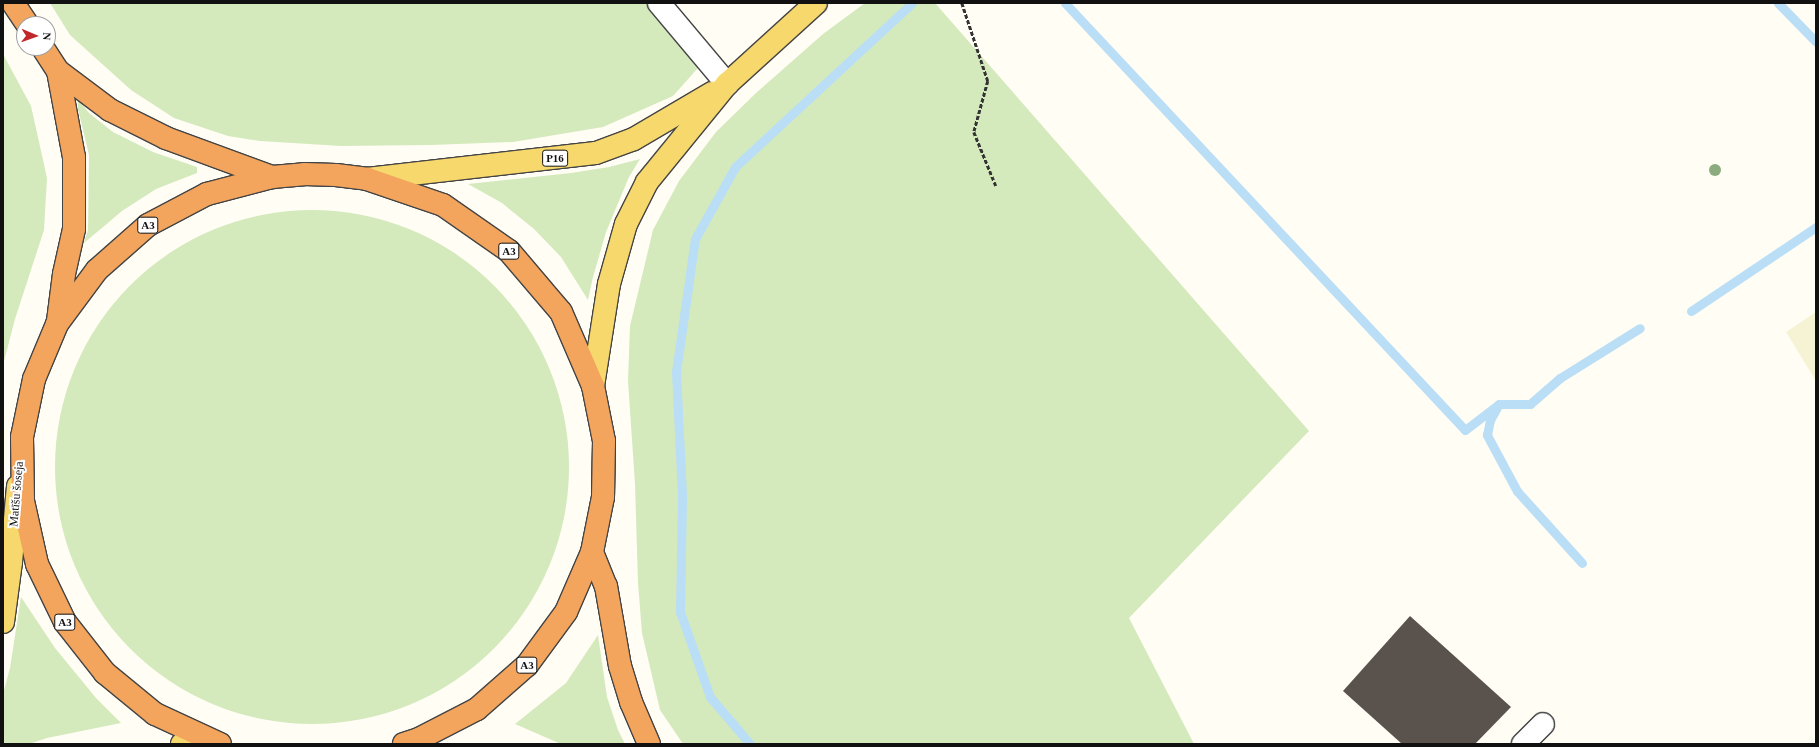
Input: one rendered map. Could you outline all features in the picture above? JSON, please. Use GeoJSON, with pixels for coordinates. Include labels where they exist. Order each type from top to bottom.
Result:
{"type":"FeatureCollection","features":[{"type":"Feature","properties":{"kind":"highway"},"geometry":{"type":"LineString","coordinates":[[13,3],[22,16]]}},
{"type":"Feature","properties":{"kind":"highway","name":"A3"},"geometry":{"type":"LineString","coordinates":[[48,56],[58,71],[117,114],[166,138],[272,177]]}},
{"type":"Feature","properties":{"kind":"highway","name":"A3"},"geometry":{"type":"LineString","coordinates":[[58,71],[74,157],[74,229],[64,274],[58,324]]}},
{"type":"Feature","properties":{"kind":"highway","name":"A3"},"geometry":{"type":"LineString","coordinates":[[217,743],[155,714],[105,673],[65,622],[37,564],[23,501],[22,437],[34,379],[58,324],[97,270],[148,225],[207,194],[272,177],[328,175],[367,179],[443,205],[509,250],[561,312],[593,386],[604,441],[603,497],[592,552],[566,612],[527,665],[477,709],[411,742]]}},
{"type":"Feature","properties":{"kind":"highway"},"geometry":{"type":"LineString","coordinates":[[592,552],[606,586],[620,666],[649,744]]}},
{"type":"Feature","properties":{"kind":"highway","name":"A3"},"geometry":{"type":"LineString","coordinates":[[411,742],[443,744]]}},
{"type":"Feature","properties":{"kind":"main road","name":"P16"},"geometry":{"type":"LineString","coordinates":[[593,386],[609,284],[626,224],[647,182],[727,84],[816,3]]}},
{"type":"Feature","properties":{"kind":"main road","name":"P16"},"geometry":{"type":"LineString","coordinates":[[367,179],[596,153],[634,140],[727,84]]}},
{"type":"Feature","properties":{"kind":"main road","name":"Matīšu šoseja"},"geometry":{"type":"LineString","coordinates":[[3,622],[11,562],[22,437]]}},
{"type":"Feature","properties":{"kind":"main road"},"geometry":{"type":"LineString","coordinates":[[182,744],[217,743]]}},
{"type":"Feature","properties":{"kind":"street"},"geometry":{"type":"LineString","coordinates":[[658,3],[727,84]]}},
{"type":"Feature","properties":{"kind":"street"},"geometry":{"type":"LineString","coordinates":[[1524,744],[1543,724]]}},
{"type":"Feature","properties":{"kind":"path"},"geometry":{"type":"LineString","coordinates":[[962,3],[988,81],[974,132],[996,186]]}},
{"type":"Feature","properties":{"kind":"shaded area"},"geometry":{"type":"Polygon","coordinates":[[[1816,312],[1816,381],[1786,332],[1816,312]]]}},
{"type":"Feature","properties":{"kind":"green space"},"geometry":{"type":"Polygon","coordinates":[[[50,3],[650,3],[695,55],[697,69],[673,96],[603,127],[513,142],[341,146],[260,141],[228,136],[174,118],[131,90],[70,35],[50,3]]]}},
{"type":"Feature","properties":{"kind":"green space"},"geometry":{"type":"Polygon","coordinates":[[[865,3],[935,3],[1309,431],[1129,618],[1194,744],[683,744],[660,710],[642,633],[638,583],[635,484],[628,381],[630,326],[653,230],[679,181],[716,132],[756,93],[823,34],[865,3]]]}},
{"type":"Feature","properties":{"kind":"green space"},"geometry":{"type":"Polygon","coordinates":[[[3,54],[31,106],[47,178],[44,230],[15,319],[3,365],[3,54]]]}},
{"type":"Feature","properties":{"kind":"green space"},"geometry":{"type":"Polygon","coordinates":[[[78,99],[89,113],[113,132],[153,152],[197,167],[197,173],[156,189],[122,211],[84,243],[88,230],[89,155],[78,109],[78,99]]]}},
{"type":"Feature","properties":{"kind":"green space"},"geometry":{"type":"Polygon","coordinates":[[[640,159],[629,177],[606,232],[588,300],[561,257],[534,229],[502,203],[468,184],[571,173],[609,167],[640,159]]]}},
{"type":"Feature","properties":{"kind":"green space"},"geometry":{"type":"Polygon","coordinates":[[[312,210],[362,215],[410,230],[455,254],[475,269],[493,286],[510,304],[525,324],[549,369],[564,417],[569,467],[564,517],[549,565],[525,610],[510,630],[493,648],[475,665],[455,680],[410,704],[362,719],[312,724],[262,719],[214,704],[169,680],[149,665],[131,648],[114,630],[99,610],[75,565],[60,517],[55,467],[60,417],[75,369],[99,324],[114,304],[131,286],[149,269],[169,254],[214,230],[262,215],[312,210]]]}},
{"type":"Feature","properties":{"kind":"green space"},"geometry":{"type":"Polygon","coordinates":[[[21,597],[55,648],[96,698],[121,723],[47,738],[29,744],[3,744],[3,694],[10,668],[21,597]]]}},
{"type":"Feature","properties":{"kind":"green space"},"geometry":{"type":"Polygon","coordinates":[[[598,635],[607,697],[618,730],[625,744],[561,744],[515,724],[566,683],[598,635]]]}},
{"type":"Feature","properties":{"kind":"building"},"geometry":{"type":"Polygon","coordinates":[[[1410,616],[1511,707],[1475,744],[1402,744],[1343,691],[1410,616]]]}},
{"type":"Feature","properties":{"kind":"waterway"},"geometry":{"type":"LineString","coordinates":[[750,744],[710,697],[680,612],[682,495],[676,372],[695,239],[735,167],[912,3]]}},
{"type":"Feature","properties":{"kind":"waterway"},"geometry":{"type":"LineString","coordinates":[[1065,3],[1465,430],[1499,404]]}},
{"type":"Feature","properties":{"kind":"waterway"},"geometry":{"type":"LineString","coordinates":[[1778,3],[1816,42]]}},
{"type":"Feature","properties":{"kind":"waterway"},"geometry":{"type":"LineString","coordinates":[[1691,311],[1816,227]]}},
{"type":"Feature","properties":{"kind":"waterway"},"geometry":{"type":"LineString","coordinates":[[1582,563],[1517,491],[1487,435],[1490,420],[1499,404],[1530,404],[1560,378],[1640,328]]}}]}
